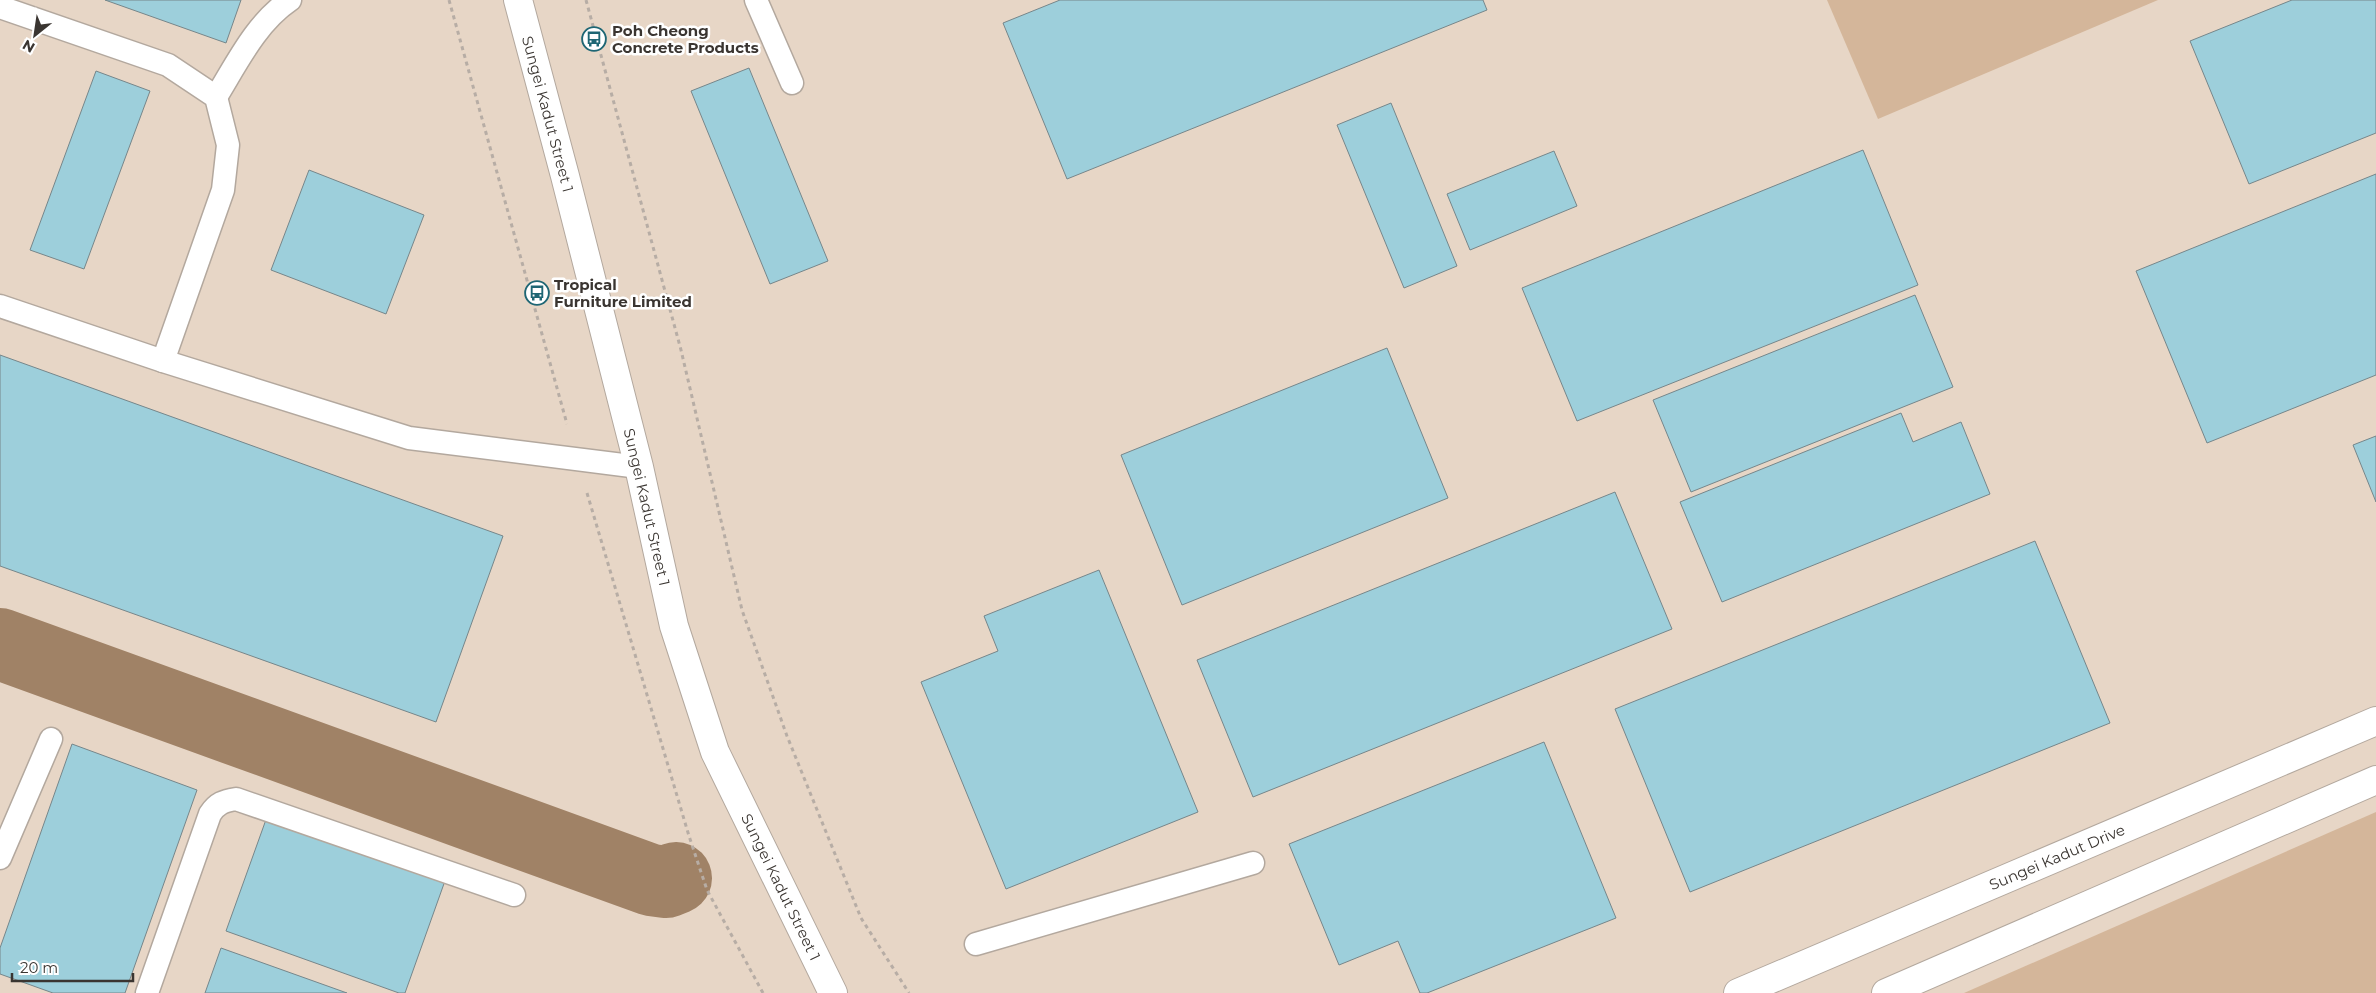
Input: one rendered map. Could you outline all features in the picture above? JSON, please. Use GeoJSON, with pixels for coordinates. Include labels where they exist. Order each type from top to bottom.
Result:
{"type":"FeatureCollection","features":[{"type":"Feature","properties":{"kind":"main road","name":"Sungei Kadut Street 1"},"geometry":{"type":"LineString","coordinates":[[518,0],[568,185],[639,467],[674,626],[715,752],[833,993]]}},
{"type":"Feature","properties":{"kind":"main road","name":"Sungei Kadut Drive"},"geometry":{"type":"LineString","coordinates":[[1738,993],[2376,721]]}},
{"type":"Feature","properties":{"kind":"main road"},"geometry":{"type":"LineString","coordinates":[[1886,993],[2376,780]]}},
{"type":"Feature","properties":{"kind":"lane"},"geometry":{"type":"LineString","coordinates":[[216,97],[253,38],[278,8],[290,0]]}},
{"type":"Feature","properties":{"kind":"lane"},"geometry":{"type":"LineString","coordinates":[[756,0],[792,83]]}},
{"type":"Feature","properties":{"kind":"lane"},"geometry":{"type":"LineString","coordinates":[[0,7],[168,65],[216,97],[228,145],[223,190],[163,361]]}},
{"type":"Feature","properties":{"kind":"lane"},"geometry":{"type":"LineString","coordinates":[[0,306],[163,361],[409,438],[639,467]]}},
{"type":"Feature","properties":{"kind":"lane"},"geometry":{"type":"LineString","coordinates":[[0,858],[51,739]]}},
{"type":"Feature","properties":{"kind":"lane"},"geometry":{"type":"LineString","coordinates":[[147,993],[210,814],[215,806],[224,801],[236,799],[514,895]]}},
{"type":"Feature","properties":{"kind":"lane"},"geometry":{"type":"LineString","coordinates":[[976,944],[1252,863]]}},
{"type":"Feature","properties":{"kind":"path"},"geometry":{"type":"LineString","coordinates":[[449,0],[578,460],[689,836],[707,890],[763,993]]}},
{"type":"Feature","properties":{"kind":"path"},"geometry":{"type":"LineString","coordinates":[[586,0],[681,350],[742,610],[787,736],[861,918],[909,993]]}},
{"type":"Feature","properties":{"kind":"shaded area"},"geometry":{"type":"Polygon","coordinates":[[[0,0],[2376,0],[2376,838],[2036,993],[0,993],[0,0]]]}},
{"type":"Feature","properties":{"kind":"shaded area"},"geometry":{"type":"Polygon","coordinates":[[[1827,0],[2158,0],[1878,119],[1827,0]]]}},
{"type":"Feature","properties":{"kind":"shaded area"},"geometry":{"type":"Polygon","coordinates":[[[2376,812],[2376,993],[1964,993],[2376,812]]]}},
{"type":"Feature","properties":{"kind":"building"},"geometry":{"type":"Polygon","coordinates":[[[105,0],[241,0],[226,43],[105,0]]]}},
{"type":"Feature","properties":{"kind":"building"},"geometry":{"type":"Polygon","coordinates":[[[1060,0],[1483,0],[1487,10],[1067,179],[1003,23],[1060,0]]]}},
{"type":"Feature","properties":{"kind":"building"},"geometry":{"type":"Polygon","coordinates":[[[2292,0],[2376,0],[2376,133],[2249,184],[2190,41],[2292,0]]]}},
{"type":"Feature","properties":{"kind":"building"},"geometry":{"type":"Polygon","coordinates":[[[749,68],[828,261],[770,284],[691,91],[749,68]]]}},
{"type":"Feature","properties":{"kind":"building"},"geometry":{"type":"Polygon","coordinates":[[[96,71],[150,91],[84,269],[30,250],[96,71]]]}},
{"type":"Feature","properties":{"kind":"building"},"geometry":{"type":"Polygon","coordinates":[[[1391,103],[1457,266],[1404,288],[1337,125],[1391,103]]]}},
{"type":"Feature","properties":{"kind":"building"},"geometry":{"type":"Polygon","coordinates":[[[1863,150],[1918,285],[1577,421],[1522,288],[1863,150]]]}},
{"type":"Feature","properties":{"kind":"building"},"geometry":{"type":"Polygon","coordinates":[[[1554,151],[1577,206],[1470,250],[1447,194],[1554,151]]]}},
{"type":"Feature","properties":{"kind":"building"},"geometry":{"type":"Polygon","coordinates":[[[309,170],[424,215],[386,314],[271,270],[309,170]]]}},
{"type":"Feature","properties":{"kind":"building"},"geometry":{"type":"Polygon","coordinates":[[[2376,174],[2376,375],[2207,443],[2136,271],[2376,174]]]}},
{"type":"Feature","properties":{"kind":"building"},"geometry":{"type":"Polygon","coordinates":[[[1915,295],[1953,387],[1691,492],[1653,400],[1915,295]]]}},
{"type":"Feature","properties":{"kind":"building"},"geometry":{"type":"Polygon","coordinates":[[[1387,348],[1448,498],[1182,605],[1121,455],[1387,348]]]}},
{"type":"Feature","properties":{"kind":"building"},"geometry":{"type":"Polygon","coordinates":[[[0,355],[503,536],[436,722],[0,566],[0,355]]]}},
{"type":"Feature","properties":{"kind":"building"},"geometry":{"type":"Polygon","coordinates":[[[1901,413],[1913,442],[1961,422],[1990,494],[1722,602],[1680,502],[1901,413]]]}},
{"type":"Feature","properties":{"kind":"building"},"geometry":{"type":"Polygon","coordinates":[[[2376,436],[2376,502],[2353,445],[2376,436]]]}},
{"type":"Feature","properties":{"kind":"building"},"geometry":{"type":"Polygon","coordinates":[[[1615,492],[1672,629],[1253,797],[1197,660],[1615,492]]]}},
{"type":"Feature","properties":{"kind":"building"},"geometry":{"type":"Polygon","coordinates":[[[2035,541],[2110,723],[1690,892],[1615,709],[2035,541]]]}},
{"type":"Feature","properties":{"kind":"building"},"geometry":{"type":"Polygon","coordinates":[[[1099,570],[1198,812],[1006,889],[921,682],[998,651],[984,616],[1099,570]]]}},
{"type":"Feature","properties":{"kind":"building"},"geometry":{"type":"Polygon","coordinates":[[[1544,742],[1616,918],[1427,993],[1420,993],[1398,941],[1339,965],[1289,844],[1544,742]]]}},
{"type":"Feature","properties":{"kind":"building"},"geometry":{"type":"Polygon","coordinates":[[[72,744],[197,790],[125,993],[53,993],[0,974],[0,948],[72,744]]]}},
{"type":"Feature","properties":{"kind":"building"},"geometry":{"type":"Polygon","coordinates":[[[268,814],[446,878],[405,993],[399,993],[226,931],[268,814]]]}},
{"type":"Feature","properties":{"kind":"building"},"geometry":{"type":"Polygon","coordinates":[[[221,948],[347,993],[205,993],[221,948]]]}},
{"type":"Feature","properties":{"kind":"waterway"},"geometry":{"type":"LineString","coordinates":[[0,644],[651,880],[666,882],[676,878]]}},
{"type":"Feature","properties":{"kind":"place","name":"Poh Cheong Concrete Products"},"geometry":{"type":"Point","coordinates":[594,39]}},
{"type":"Feature","properties":{"kind":"place","name":"Tropical Furniture Limited"},"geometry":{"type":"Point","coordinates":[537,293]}}]}
